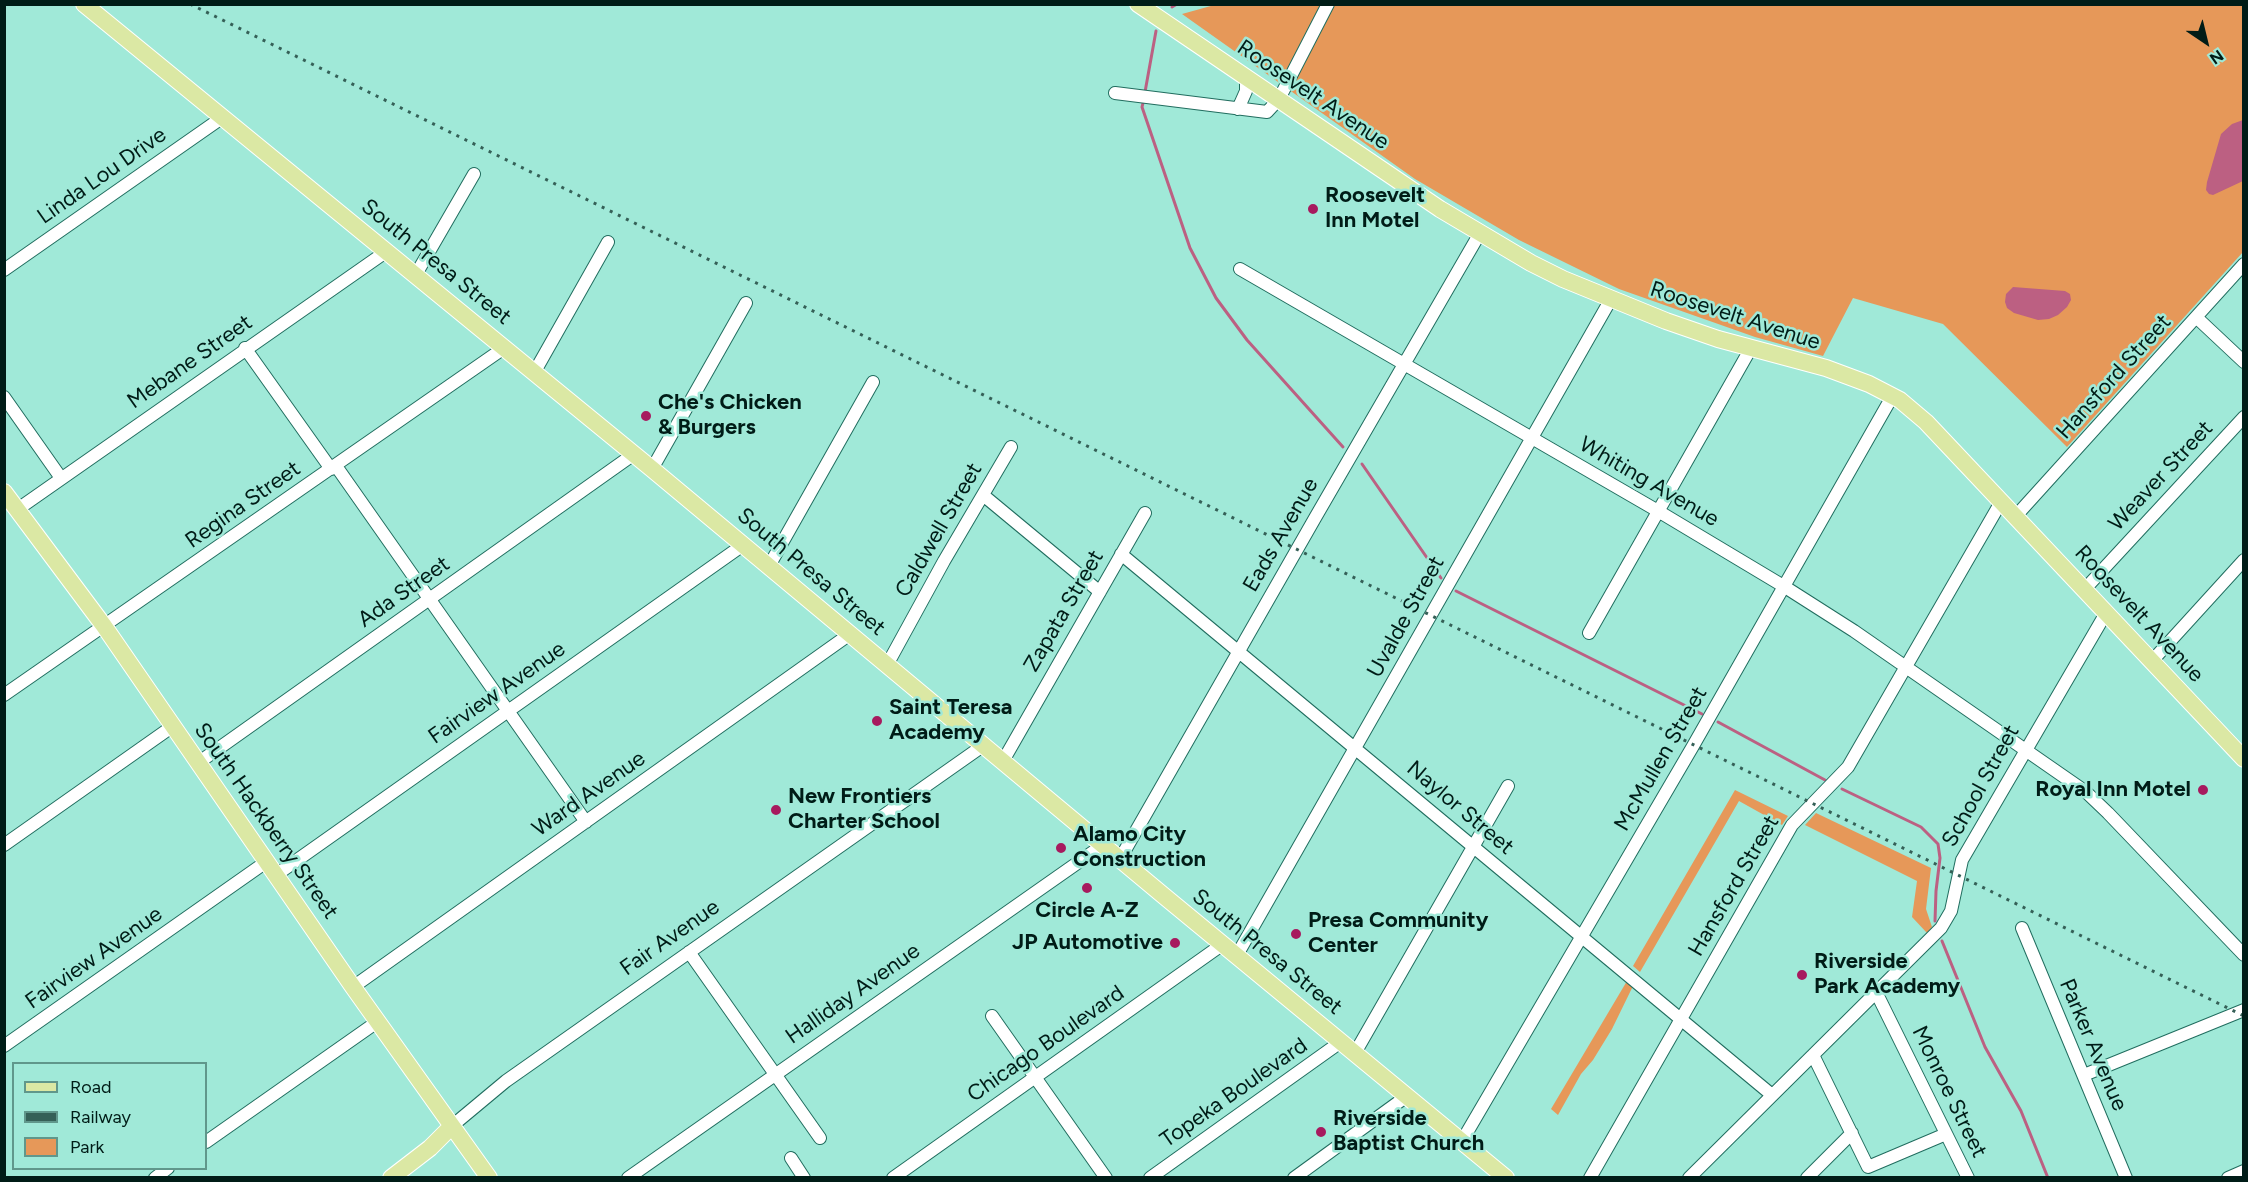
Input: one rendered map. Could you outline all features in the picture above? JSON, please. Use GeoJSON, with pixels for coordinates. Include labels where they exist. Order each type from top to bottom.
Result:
{"type":"FeatureCollection","features":[{"type":"Feature","properties":{"kind":"main road","name":"South Presa Street"},"geometry":{"type":"LineString","coordinates":[[84,4],[634,454],[1506,1178]]}},
{"type":"Feature","properties":{"kind":"main road","name":"Roosevelt Avenue"},"geometry":{"type":"LineString","coordinates":[[1138,4],[1440,209],[1531,263],[1611,299],[1718,339],[1826,368],[1893,395],[1926,422],[2244,759]]}},
{"type":"Feature","properties":{"kind":"main road","name":"South Hackberry Street"},"geometry":{"type":"LineString","coordinates":[[9,498],[104,626],[377,1022],[489,1178]]}},
{"type":"Feature","properties":{"kind":"main road","name":"Fair Avenue"},"geometry":{"type":"LineString","coordinates":[[391,1178],[430,1148],[452,1126]]}},
{"type":"Feature","properties":{"kind":"street"},"geometry":{"type":"LineString","coordinates":[[1115,93],[1266,112],[1279,99],[1328,4]]}},
{"type":"Feature","properties":{"kind":"street"},"geometry":{"type":"LineString","coordinates":[[1238,109],[1246,91],[1246,77]]}},
{"type":"Feature","properties":{"kind":"street","name":"Linda Lou Drive"},"geometry":{"type":"LineString","coordinates":[[4,270],[223,117]]}},
{"type":"Feature","properties":{"kind":"street"},"geometry":{"type":"LineString","coordinates":[[415,276],[474,174]]}},
{"type":"Feature","properties":{"kind":"street","name":"Eads Avenue"},"geometry":{"type":"LineString","coordinates":[[1120,859],[1480,233]]}},
{"type":"Feature","properties":{"kind":"street"},"geometry":{"type":"LineString","coordinates":[[534,373],[608,242]]}},
{"type":"Feature","properties":{"kind":"street","name":"Mebane Street"},"geometry":{"type":"LineString","coordinates":[[9,498],[61,478],[387,251]]}},
{"type":"Feature","properties":{"kind":"street","name":"Hansford Street"},"geometry":{"type":"LineString","coordinates":[[2016,517],[2244,264]]}},
{"type":"Feature","properties":{"kind":"street","name":"Whiting Avenue"},"geometry":{"type":"LineString","coordinates":[[1240,269],[1785,587],[2025,749],[2086,792],[2109,813],[2244,955]]}},
{"type":"Feature","properties":{"kind":"street","name":"Uvalde Street"},"geometry":{"type":"LineString","coordinates":[[1237,955],[1611,299]]}},
{"type":"Feature","properties":{"kind":"street"},"geometry":{"type":"LineString","coordinates":[[652,469],[746,303]]}},
{"type":"Feature","properties":{"kind":"street"},"geometry":{"type":"LineString","coordinates":[[2196,317],[2244,362]]}},
{"type":"Feature","properties":{"kind":"street"},"geometry":{"type":"LineString","coordinates":[[245,348],[430,599],[586,822]]}},
{"type":"Feature","properties":{"kind":"street","name":"Regina Street"},"geometry":{"type":"LineString","coordinates":[[4,695],[504,348]]}},
{"type":"Feature","properties":{"kind":"street"},"geometry":{"type":"LineString","coordinates":[[1588,633],[1751,348]]}},
{"type":"Feature","properties":{"kind":"street"},"geometry":{"type":"LineString","coordinates":[[769,566],[873,382]]}},
{"type":"Feature","properties":{"kind":"street","name":"McMullen Street"},"geometry":{"type":"LineString","coordinates":[[1462,1141],[1785,587],[1893,395]]}},
{"type":"Feature","properties":{"kind":"street"},"geometry":{"type":"LineString","coordinates":[[4,397],[61,478]]}},
{"type":"Feature","properties":{"kind":"street","name":"Weaver Street"},"geometry":{"type":"LineString","coordinates":[[2084,590],[2244,417]]}},
{"type":"Feature","properties":{"kind":"street","name":"Caldwell Street"},"geometry":{"type":"LineString","coordinates":[[887,665],[944,561],[1011,447]]}},
{"type":"Feature","properties":{"kind":"street","name":"Ada Street"},"geometry":{"type":"LineString","coordinates":[[198,763],[634,454]]}},
{"type":"Feature","properties":{"kind":"street"},"geometry":{"type":"LineString","coordinates":[[983,495],[1100,592]]}},
{"type":"Feature","properties":{"kind":"street","name":"Hansford Street"},"geometry":{"type":"LineString","coordinates":[[1590,1178],[1792,825],[1843,775],[2001,502]]}},
{"type":"Feature","properties":{"kind":"street","name":"Zapata Street"},"geometry":{"type":"LineString","coordinates":[[1003,761],[1145,513]]}},
{"type":"Feature","properties":{"kind":"street","name":"Fairview Avenue"},"geometry":{"type":"LineString","coordinates":[[4,1046],[508,711],[743,545]]}},
{"type":"Feature","properties":{"kind":"street","name":"Naylor Street"},"geometry":{"type":"LineString","coordinates":[[1121,554],[1772,1095]]}},
{"type":"Feature","properties":{"kind":"street"},"geometry":{"type":"LineString","coordinates":[[2152,661],[2244,561]]}},
{"type":"Feature","properties":{"kind":"street","name":"School Street"},"geometry":{"type":"LineString","coordinates":[[1689,1178],[1946,921],[1962,860],[2106,613]]}},
{"type":"Feature","properties":{"kind":"street","name":"Ward Avenue"},"geometry":{"type":"LineString","coordinates":[[353,987],[850,634]]}},
{"type":"Feature","properties":{"kind":"street"},"geometry":{"type":"LineString","coordinates":[[4,845],[173,726]]}},
{"type":"Feature","properties":{"kind":"street","name":"Fair Avenue"},"geometry":{"type":"LineString","coordinates":[[452,1126],[506,1081],[984,745]]}},
{"type":"Feature","properties":{"kind":"street"},"geometry":{"type":"LineString","coordinates":[[1348,1047],[1508,786]]}},
{"type":"Feature","properties":{"kind":"street","name":"Halliday Avenue"},"geometry":{"type":"LineString","coordinates":[[628,1178],[1103,845]]}},
{"type":"Feature","properties":{"kind":"street","name":"Parker Avenue"},"geometry":{"type":"LineString","coordinates":[[2022,928],[2126,1178]]}},
{"type":"Feature","properties":{"kind":"street","name":"Chicago Boulevard"},"geometry":{"type":"LineString","coordinates":[[893,1178],[1223,944]]}},
{"type":"Feature","properties":{"kind":"street"},"geometry":{"type":"LineString","coordinates":[[689,952],[820,1138]]}},
{"type":"Feature","properties":{"kind":"street","name":"Monroe Street"},"geometry":{"type":"LineString","coordinates":[[1876,992],[1968,1178]]}},
{"type":"Feature","properties":{"kind":"street"},"geometry":{"type":"LineString","coordinates":[[2084,1075],[2244,1010]]}},
{"type":"Feature","properties":{"kind":"street"},"geometry":{"type":"LineString","coordinates":[[992,1016],[1106,1178]]}},
{"type":"Feature","properties":{"kind":"street"},"geometry":{"type":"LineString","coordinates":[[207,1141],[377,1022]]}},
{"type":"Feature","properties":{"kind":"street","name":"Topeka Boulevard"},"geometry":{"type":"LineString","coordinates":[[1150,1178],[1348,1047]]}},
{"type":"Feature","properties":{"kind":"street"},"geometry":{"type":"LineString","coordinates":[[1813,1055],[1868,1167],[1946,1134]]}},
{"type":"Feature","properties":{"kind":"street"},"geometry":{"type":"LineString","coordinates":[[1294,1178],[1407,1096]]}},
{"type":"Feature","properties":{"kind":"street"},"geometry":{"type":"LineString","coordinates":[[1807,1178],[1852,1133]]}},
{"type":"Feature","properties":{"kind":"street"},"geometry":{"type":"LineString","coordinates":[[791,1158],[804,1178]]}},
{"type":"Feature","properties":{"kind":"street"},"geometry":{"type":"LineString","coordinates":[[2228,1178],[2244,1171]]}},
{"type":"Feature","properties":{"kind":"green space"},"geometry":{"type":"Polygon","coordinates":[[[1218,4],[2243,5],[2243,252],[2067,447],[1943,324],[1853,298],[1823,356],[1755,337],[1619,289],[1519,240],[1415,179],[1182,14],[1218,4]]]}},
{"type":"Feature","properties":{"kind":"green space"},"geometry":{"type":"Polygon","coordinates":[[[1735,790],[1788,816],[1782,825],[1739,801],[1640,972],[1633,966],[1735,790]]]}},
{"type":"Feature","properties":{"kind":"green space"},"geometry":{"type":"Polygon","coordinates":[[[1816,813],[1931,868],[1926,909],[1932,927],[1927,933],[1912,917],[1917,881],[1805,825],[1816,813]]]}},
{"type":"Feature","properties":{"kind":"green space"},"geometry":{"type":"Polygon","coordinates":[[[1627,981],[1633,986],[1612,1029],[1593,1060],[1581,1074],[1558,1115],[1551,1109],[1627,981]]]}},
{"type":"Feature","properties":{"kind":"shaded area"},"geometry":{"type":"Polygon","coordinates":[[[2243,120],[2243,181],[2213,195],[2209,194],[2206,190],[2207,182],[2221,134],[2232,124],[2243,120]]]}},
{"type":"Feature","properties":{"kind":"shaded area"},"geometry":{"type":"Polygon","coordinates":[[[2013,287],[2065,291],[2070,294],[2071,300],[2058,315],[2038,320],[2014,313],[2007,308],[2006,294],[2013,287]]]}},
{"type":"Feature","properties":{"kind":"waterway"},"geometry":{"type":"LineString","coordinates":[[1172,7],[1177,4]]}},
{"type":"Feature","properties":{"kind":"waterway"},"geometry":{"type":"LineString","coordinates":[[1145,92],[1156,31]]}},
{"type":"Feature","properties":{"kind":"waterway"},"geometry":{"type":"LineString","coordinates":[[1144,99],[1142,107],[1190,248],[1216,298],[1247,340],[1343,447]]}},
{"type":"Feature","properties":{"kind":"waterway"},"geometry":{"type":"LineString","coordinates":[[1362,464],[1441,578]]}},
{"type":"Feature","properties":{"kind":"waterway"},"geometry":{"type":"LineString","coordinates":[[1456,591],[1702,714]]}},
{"type":"Feature","properties":{"kind":"waterway"},"geometry":{"type":"LineString","coordinates":[[1718,722],[1825,780]]}},
{"type":"Feature","properties":{"kind":"waterway"},"geometry":{"type":"LineString","coordinates":[[1842,789],[1921,827],[1938,844],[1940,858],[1935,921]]}},
{"type":"Feature","properties":{"kind":"waterway"},"geometry":{"type":"LineString","coordinates":[[1942,941],[1985,1047],[2021,1111],[2048,1178]]}},
{"type":"Feature","properties":{"kind":"railway"},"geometry":{"type":"LineString","coordinates":[[190,4],[2244,1016]]}},
{"type":"Feature","properties":{"kind":"place","name":"Roosevelt Inn Motel"},"geometry":{"type":"Point","coordinates":[1313,209]}},
{"type":"Feature","properties":{"kind":"place","name":"Che's Chicken & Burgers"},"geometry":{"type":"Point","coordinates":[646,416]}},
{"type":"Feature","properties":{"kind":"place","name":"Saint Teresa Academy"},"geometry":{"type":"Point","coordinates":[877,721]}},
{"type":"Feature","properties":{"kind":"place","name":"Royal Inn Motel"},"geometry":{"type":"Point","coordinates":[2203,790]}},
{"type":"Feature","properties":{"kind":"place","name":"New Frontiers Charter School"},"geometry":{"type":"Point","coordinates":[776,810]}},
{"type":"Feature","properties":{"kind":"place","name":"Alamo City Construction"},"geometry":{"type":"Point","coordinates":[1061,848]}},
{"type":"Feature","properties":{"kind":"place","name":"Circle A-Z"},"geometry":{"type":"Point","coordinates":[1087,888]}},
{"type":"Feature","properties":{"kind":"place","name":"Presa Community Center"},"geometry":{"type":"Point","coordinates":[1296,934]}},
{"type":"Feature","properties":{"kind":"place","name":"JP Automotive"},"geometry":{"type":"Point","coordinates":[1175,943]}},
{"type":"Feature","properties":{"kind":"place","name":"Riverside Park Academy"},"geometry":{"type":"Point","coordinates":[1802,975]}},
{"type":"Feature","properties":{"kind":"place","name":"Riverside Baptist Church"},"geometry":{"type":"Point","coordinates":[1321,1132]}}]}
